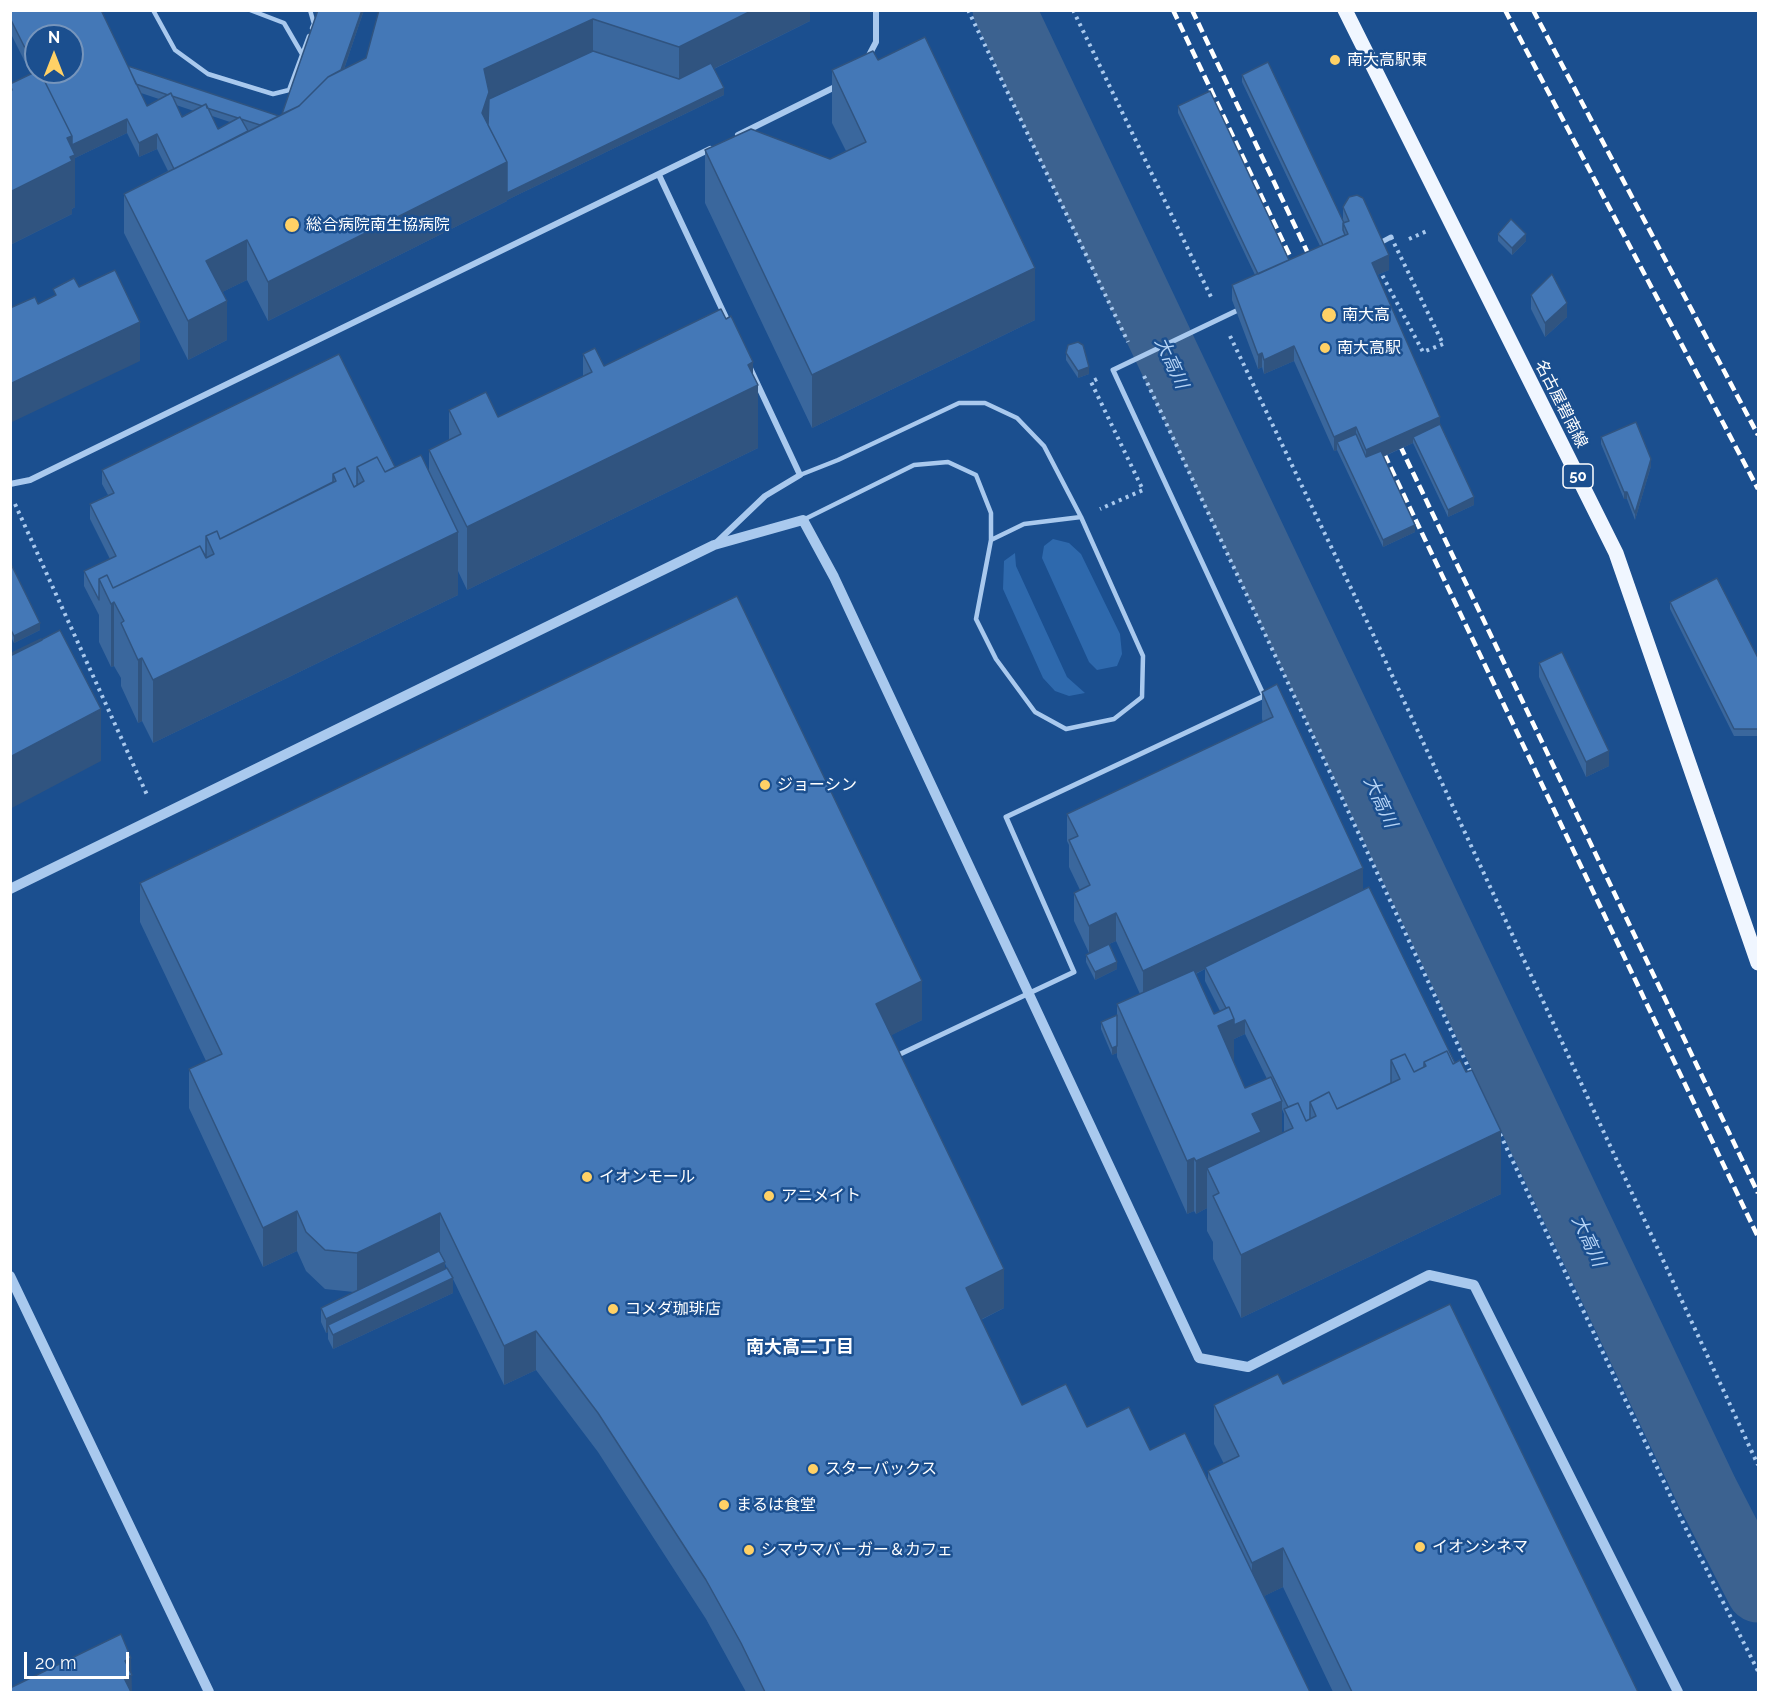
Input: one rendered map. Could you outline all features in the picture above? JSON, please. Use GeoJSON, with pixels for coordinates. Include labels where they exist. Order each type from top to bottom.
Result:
{"type":"FeatureCollection","features":[{"type":"Feature","properties":{"kind":"main road","name":"名古屋碧南線"},"geometry":{"type":"LineString","coordinates":[[1345,10],[1616,553],[1758,963]]}},
{"type":"Feature","properties":{"kind":"street"},"geometry":{"type":"LineString","coordinates":[[863,67],[876,42],[876,10]]}},
{"type":"Feature","properties":{"kind":"street"},"geometry":{"type":"LineString","coordinates":[[732,138],[848,80]]}},
{"type":"Feature","properties":{"kind":"street"},"geometry":{"type":"LineString","coordinates":[[10,484],[40,475],[722,144]]}},
{"type":"Feature","properties":{"kind":"street"},"geometry":{"type":"LineString","coordinates":[[659,175],[735,336]]}},
{"type":"Feature","properties":{"kind":"street"},"geometry":{"type":"LineString","coordinates":[[1378,244],[1392,237]]}},
{"type":"Feature","properties":{"kind":"street"},"geometry":{"type":"LineString","coordinates":[[885,1061],[1074,972],[1006,817],[1264,696],[1113,370],[1236,311]]}},
{"type":"Feature","properties":{"kind":"street"},"geometry":{"type":"LineString","coordinates":[[714,545],[765,496],[801,475],[745,357]]}},
{"type":"Feature","properties":{"kind":"street"},"geometry":{"type":"LineString","coordinates":[[10,889],[714,545],[803,520],[834,577],[1199,1358],[1248,1367],[1429,1275],[1474,1285],[1678,1692]]}},
{"type":"Feature","properties":{"kind":"street"},"geometry":{"type":"LineString","coordinates":[[10,1276],[209,1692]]}},
{"type":"Feature","properties":{"kind":"lane"},"geometry":{"type":"LineString","coordinates":[[153,10],[175,50],[208,74],[273,94],[289,90],[314,24],[310,10]]}},
{"type":"Feature","properties":{"kind":"lane"},"geometry":{"type":"LineString","coordinates":[[250,10],[284,23],[302,54]]}},
{"type":"Feature","properties":{"kind":"lane"},"geometry":{"type":"LineString","coordinates":[[801,475],[959,403],[985,403],[1017,418],[1044,446],[1081,517],[1143,656],[1142,697],[1114,719],[1066,729],[1035,712],[996,658],[976,619],[991,540],[991,513],[976,475],[948,462],[914,465],[803,520]]}},
{"type":"Feature","properties":{"kind":"lane"},"geometry":{"type":"LineString","coordinates":[[991,540],[1024,524],[1081,517]]}},
{"type":"Feature","properties":{"kind":"path"},"geometry":{"type":"LineString","coordinates":[[968,10],[1129,346]]}},
{"type":"Feature","properties":{"kind":"path"},"geometry":{"type":"LineString","coordinates":[[1073,10],[1213,300]]}},
{"type":"Feature","properties":{"kind":"path"},"geometry":{"type":"LineString","coordinates":[[1377,265],[1423,352],[1443,344],[1392,237]]}},
{"type":"Feature","properties":{"kind":"path"},"geometry":{"type":"LineString","coordinates":[[1228,332],[1372,632],[1758,1465]]}},
{"type":"Feature","properties":{"kind":"path"},"geometry":{"type":"LineString","coordinates":[[1139,368],[1473,1076]]}},
{"type":"Feature","properties":{"kind":"path"},"geometry":{"type":"LineString","coordinates":[[1081,517],[1143,490]]}},
{"type":"Feature","properties":{"kind":"path"},"geometry":{"type":"LineString","coordinates":[[10,495],[158,818]]}},
{"type":"Feature","properties":{"kind":"path"},"geometry":{"type":"LineString","coordinates":[[1498,1129],[1686,1531],[1758,1671]]}},
{"type":"Feature","properties":{"kind":"shaded area"},"geometry":{"type":"Polygon","coordinates":[[[1053,539],[1069,543],[1081,554],[1120,634],[1122,654],[1117,666],[1097,670],[1089,662],[1042,558],[1044,546],[1053,539]]]}},
{"type":"Feature","properties":{"kind":"shaded area"},"geometry":{"type":"Polygon","coordinates":[[[1015,553],[1016,566],[1067,677],[1085,693],[1069,696],[1055,691],[1043,678],[1003,589],[1004,561],[1015,553]]]}},
{"type":"Feature","properties":{"kind":"building"},"geometry":{"type":"Polygon","coordinates":[[[10,10],[101,10],[147,106],[171,93],[182,117],[206,104],[218,129],[240,117],[248,131],[174,169],[157,134],[139,143],[127,119],[72,145],[72,136],[46,84],[84,84],[84,24],[24,24],[24,46],[10,18],[10,10]]]}},
{"type":"Feature","properties":{"kind":"building"},"geometry":{"type":"Polygon","coordinates":[[[318,10],[362,10],[341,70],[328,77],[299,106],[282,114],[318,10]]]}},
{"type":"Feature","properties":{"kind":"building","name":"総合病院南生協病院"},"geometry":{"type":"Polygon","coordinates":[[[379,10],[753,10],[679,47],[593,19],[484,69],[489,92],[482,113],[507,162],[268,282],[247,240],[206,261],[227,301],[188,321],[124,194],[299,106],[328,77],[366,58],[379,10]]]}},
{"type":"Feature","properties":{"kind":"building"},"geometry":{"type":"Polygon","coordinates":[[[925,37],[1035,268],[812,375],[705,150],[751,129],[830,159],[866,142],[832,70],[873,51],[878,60],[925,37]]]}},
{"type":"Feature","properties":{"kind":"building"},"geometry":{"type":"Polygon","coordinates":[[[593,51],[679,79],[711,63],[724,88],[507,193],[507,162],[488,125],[489,99],[593,51]]]}},
{"type":"Feature","properties":{"kind":"building"},"geometry":{"type":"Polygon","coordinates":[[[1268,62],[1344,223],[1345,235],[1323,245],[1242,75],[1268,62]]]}},
{"type":"Feature","properties":{"kind":"building"},"geometry":{"type":"Polygon","coordinates":[[[128,66],[279,116],[260,125],[207,108],[206,104],[202,106],[172,96],[171,93],[168,95],[136,84],[128,66]]]}},
{"type":"Feature","properties":{"kind":"building"},"geometry":{"type":"Polygon","coordinates":[[[24,77],[24,84],[46,84],[72,136],[67,138],[75,155],[70,157],[72,161],[10,192],[10,91],[12,90],[10,84],[24,77]]]}},
{"type":"Feature","properties":{"kind":"building"},"geometry":{"type":"Polygon","coordinates":[[[1210,91],[1289,260],[1258,274],[1178,106],[1210,91]]]}},
{"type":"Feature","properties":{"kind":"building","name":"南大高駅"},"geometry":{"type":"Polygon","coordinates":[[[1357,195],[1363,198],[1389,255],[1372,263],[1440,417],[1366,450],[1356,427],[1334,437],[1294,346],[1264,360],[1262,353],[1258,355],[1232,285],[1348,234],[1343,223],[1349,221],[1343,207],[1349,197],[1357,195]]]}},
{"type":"Feature","properties":{"kind":"building"},"geometry":{"type":"Polygon","coordinates":[[[1511,219],[1526,234],[1512,248],[1498,234],[1511,219]]]}},
{"type":"Feature","properties":{"kind":"building"},"geometry":{"type":"Polygon","coordinates":[[[115,270],[140,322],[10,384],[10,308],[35,297],[38,304],[56,295],[53,289],[74,278],[79,287],[115,270]]]}},
{"type":"Feature","properties":{"kind":"building"},"geometry":{"type":"Polygon","coordinates":[[[1552,274],[1567,303],[1545,323],[1531,295],[1552,274]]]}},
{"type":"Feature","properties":{"kind":"building"},"geometry":{"type":"Polygon","coordinates":[[[721,309],[726,319],[731,316],[753,362],[748,365],[758,385],[467,527],[429,450],[461,434],[449,410],[486,392],[498,417],[592,372],[583,354],[595,348],[604,366],[721,309]]]}},
{"type":"Feature","properties":{"kind":"building"},"geometry":{"type":"Polygon","coordinates":[[[1078,342],[1083,345],[1089,367],[1078,371],[1066,353],[1068,345],[1078,342]]]}},
{"type":"Feature","properties":{"kind":"building"},"geometry":{"type":"Polygon","coordinates":[[[339,354],[395,467],[385,472],[377,457],[357,467],[357,485],[354,487],[345,468],[333,474],[333,482],[220,539],[217,531],[206,536],[206,557],[200,546],[113,588],[107,575],[99,579],[99,600],[84,571],[116,556],[90,504],[114,493],[102,470],[339,354]]]}},
{"type":"Feature","properties":{"kind":"building"},"geometry":{"type":"Polygon","coordinates":[[[1636,422],[1651,459],[1635,513],[1601,437],[1636,422]]]}},
{"type":"Feature","properties":{"kind":"building"},"geometry":{"type":"Polygon","coordinates":[[[1440,424],[1474,497],[1448,510],[1413,437],[1440,424]]]}},
{"type":"Feature","properties":{"kind":"building"},"geometry":{"type":"Polygon","coordinates":[[[1356,434],[1366,457],[1381,451],[1415,525],[1383,540],[1337,442],[1356,434]]]}},
{"type":"Feature","properties":{"kind":"building"},"geometry":{"type":"Polygon","coordinates":[[[421,455],[458,532],[153,680],[142,658],[138,660],[121,623],[124,621],[114,602],[111,604],[99,579],[107,575],[113,588],[200,546],[206,558],[214,554],[206,536],[217,531],[220,539],[336,481],[333,474],[345,468],[354,487],[364,481],[357,467],[377,457],[385,472],[421,455]]]}},
{"type":"Feature","properties":{"kind":"building"},"geometry":{"type":"Polygon","coordinates":[[[10,562],[40,623],[14,636],[10,628],[10,562]]]}},
{"type":"Feature","properties":{"kind":"building"},"geometry":{"type":"Polygon","coordinates":[[[1717,578],[1758,658],[1758,729],[1734,729],[1670,602],[1717,578]]]}},
{"type":"Feature","properties":{"kind":"building","name":"イオンモール"},"geometry":{"type":"Polygon","coordinates":[[[737,596],[922,981],[876,1004],[1004,1269],[966,1288],[1022,1405],[1066,1384],[1087,1427],[1129,1407],[1150,1450],[1185,1433],[1310,1692],[765,1692],[706,1580],[598,1413],[536,1331],[504,1346],[440,1213],[357,1253],[325,1250],[306,1232],[297,1211],[263,1228],[189,1069],[222,1054],[140,883],[737,596]]]}},
{"type":"Feature","properties":{"kind":"building"},"geometry":{"type":"Polygon","coordinates":[[[60,630],[101,709],[10,757],[10,656],[60,630]]]}},
{"type":"Feature","properties":{"kind":"building"},"geometry":{"type":"Polygon","coordinates":[[[42,640],[10,656],[10,654],[42,640]]]}},
{"type":"Feature","properties":{"kind":"building"},"geometry":{"type":"Polygon","coordinates":[[[1562,652],[1609,751],[1586,762],[1539,663],[1562,652]]]}},
{"type":"Feature","properties":{"kind":"building"},"geometry":{"type":"Polygon","coordinates":[[[1277,684],[1363,868],[1143,971],[1116,913],[1089,926],[1074,893],[1090,885],[1069,840],[1078,836],[1067,814],[1273,717],[1262,692],[1277,684]]]}},
{"type":"Feature","properties":{"kind":"building"},"geometry":{"type":"Polygon","coordinates":[[[1369,887],[1455,1063],[1453,1064],[1447,1051],[1424,1062],[1424,1067],[1414,1072],[1405,1054],[1391,1060],[1391,1083],[1337,1109],[1329,1092],[1310,1102],[1310,1119],[1306,1121],[1298,1103],[1288,1107],[1245,1020],[1234,1025],[1229,1007],[1226,1008],[1205,967],[1369,887]]]}},
{"type":"Feature","properties":{"kind":"building"},"geometry":{"type":"Polygon","coordinates":[[[1109,944],[1117,962],[1095,972],[1086,955],[1109,944]]]}},
{"type":"Feature","properties":{"kind":"building"},"geometry":{"type":"Polygon","coordinates":[[[1194,970],[1214,1014],[1229,1007],[1234,1019],[1218,1026],[1245,1088],[1271,1077],[1282,1101],[1252,1114],[1261,1132],[1196,1161],[1194,1158],[1187,1161],[1117,1004],[1194,970]]]}},
{"type":"Feature","properties":{"kind":"building"},"geometry":{"type":"Polygon","coordinates":[[[1117,1015],[1117,1046],[1112,1048],[1101,1022],[1117,1015]]]}},
{"type":"Feature","properties":{"kind":"building"},"geometry":{"type":"Polygon","coordinates":[[[1447,1051],[1453,1064],[1460,1060],[1466,1072],[1472,1070],[1501,1131],[1241,1255],[1213,1196],[1219,1193],[1207,1168],[1293,1128],[1284,1109],[1298,1103],[1306,1121],[1316,1116],[1310,1102],[1329,1092],[1337,1109],[1400,1079],[1391,1060],[1405,1054],[1414,1072],[1426,1066],[1424,1062],[1447,1051]]]}},
{"type":"Feature","properties":{"kind":"building"},"geometry":{"type":"Polygon","coordinates":[[[439,1251],[445,1262],[326,1319],[321,1308],[439,1251]]]}},
{"type":"Feature","properties":{"kind":"building"},"geometry":{"type":"Polygon","coordinates":[[[447,1268],[453,1278],[333,1335],[328,1325],[447,1268]]]}},
{"type":"Feature","properties":{"kind":"building"},"geometry":{"type":"Polygon","coordinates":[[[1450,1304],[1638,1692],[1352,1692],[1283,1548],[1252,1563],[1208,1471],[1239,1456],[1214,1405],[1278,1374],[1283,1384],[1450,1304]]]}},
{"type":"Feature","properties":{"kind":"building"},"geometry":{"type":"Polygon","coordinates":[[[121,1634],[131,1658],[125,1661],[132,1675],[124,1678],[131,1692],[10,1692],[10,1688],[121,1634]]]}},
{"type":"Feature","properties":{"kind":"waterway","name":"大高川"},"geometry":{"type":"LineString","coordinates":[[1004,10],[1707,1492],[1758,1591]]}},
{"type":"Feature","properties":{"kind":"railway"},"geometry":{"type":"LineString","coordinates":[[1173,10],[1298,273]]}},
{"type":"Feature","properties":{"kind":"railway"},"geometry":{"type":"LineString","coordinates":[[1192,10],[1315,268]]}},
{"type":"Feature","properties":{"kind":"railway"},"geometry":{"type":"LineString","coordinates":[[1505,10],[1758,489]]}},
{"type":"Feature","properties":{"kind":"railway"},"geometry":{"type":"LineString","coordinates":[[1533,10],[1758,435]]}},
{"type":"Feature","properties":{"kind":"railway"},"geometry":{"type":"LineString","coordinates":[[1394,433],[1758,1193]]}},
{"type":"Feature","properties":{"kind":"railway"},"geometry":{"type":"LineString","coordinates":[[1378,441],[1758,1237]]}},
{"type":"Feature","properties":{"kind":"place","name":"南大高駅東"},"geometry":{"type":"Point","coordinates":[1335,60]}},
{"type":"Feature","properties":{"kind":"place","name":"総合病院南生協病院"},"geometry":{"type":"Point","coordinates":[292,225]}},
{"type":"Feature","properties":{"kind":"place","name":"南大高"},"geometry":{"type":"Point","coordinates":[1329,315]}},
{"type":"Feature","properties":{"kind":"place","name":"南大高駅"},"geometry":{"type":"Point","coordinates":[1325,348]}},
{"type":"Feature","properties":{"kind":"place","name":"ジョーシン"},"geometry":{"type":"Point","coordinates":[765,785]}},
{"type":"Feature","properties":{"kind":"place","name":"イオンモール"},"geometry":{"type":"Point","coordinates":[587,1177]}},
{"type":"Feature","properties":{"kind":"place","name":"アニメイト"},"geometry":{"type":"Point","coordinates":[769,1196]}},
{"type":"Feature","properties":{"kind":"place","name":"コメダ珈琲店"},"geometry":{"type":"Point","coordinates":[613,1309]}},
{"type":"Feature","properties":{"kind":"place","name":"スターバックス"},"geometry":{"type":"Point","coordinates":[813,1469]}},
{"type":"Feature","properties":{"kind":"place","name":"まるは食堂"},"geometry":{"type":"Point","coordinates":[724,1505]}},
{"type":"Feature","properties":{"kind":"place","name":"イオンシネマ"},"geometry":{"type":"Point","coordinates":[1420,1547]}},
{"type":"Feature","properties":{"kind":"place","name":"シマウマバーガー＆カフェ"},"geometry":{"type":"Point","coordinates":[749,1550]}},
{"type":"Feature","properties":{"kind":"district","name":"南大高二丁目"},"geometry":{"type":"Point","coordinates":[800,1348]}}]}
